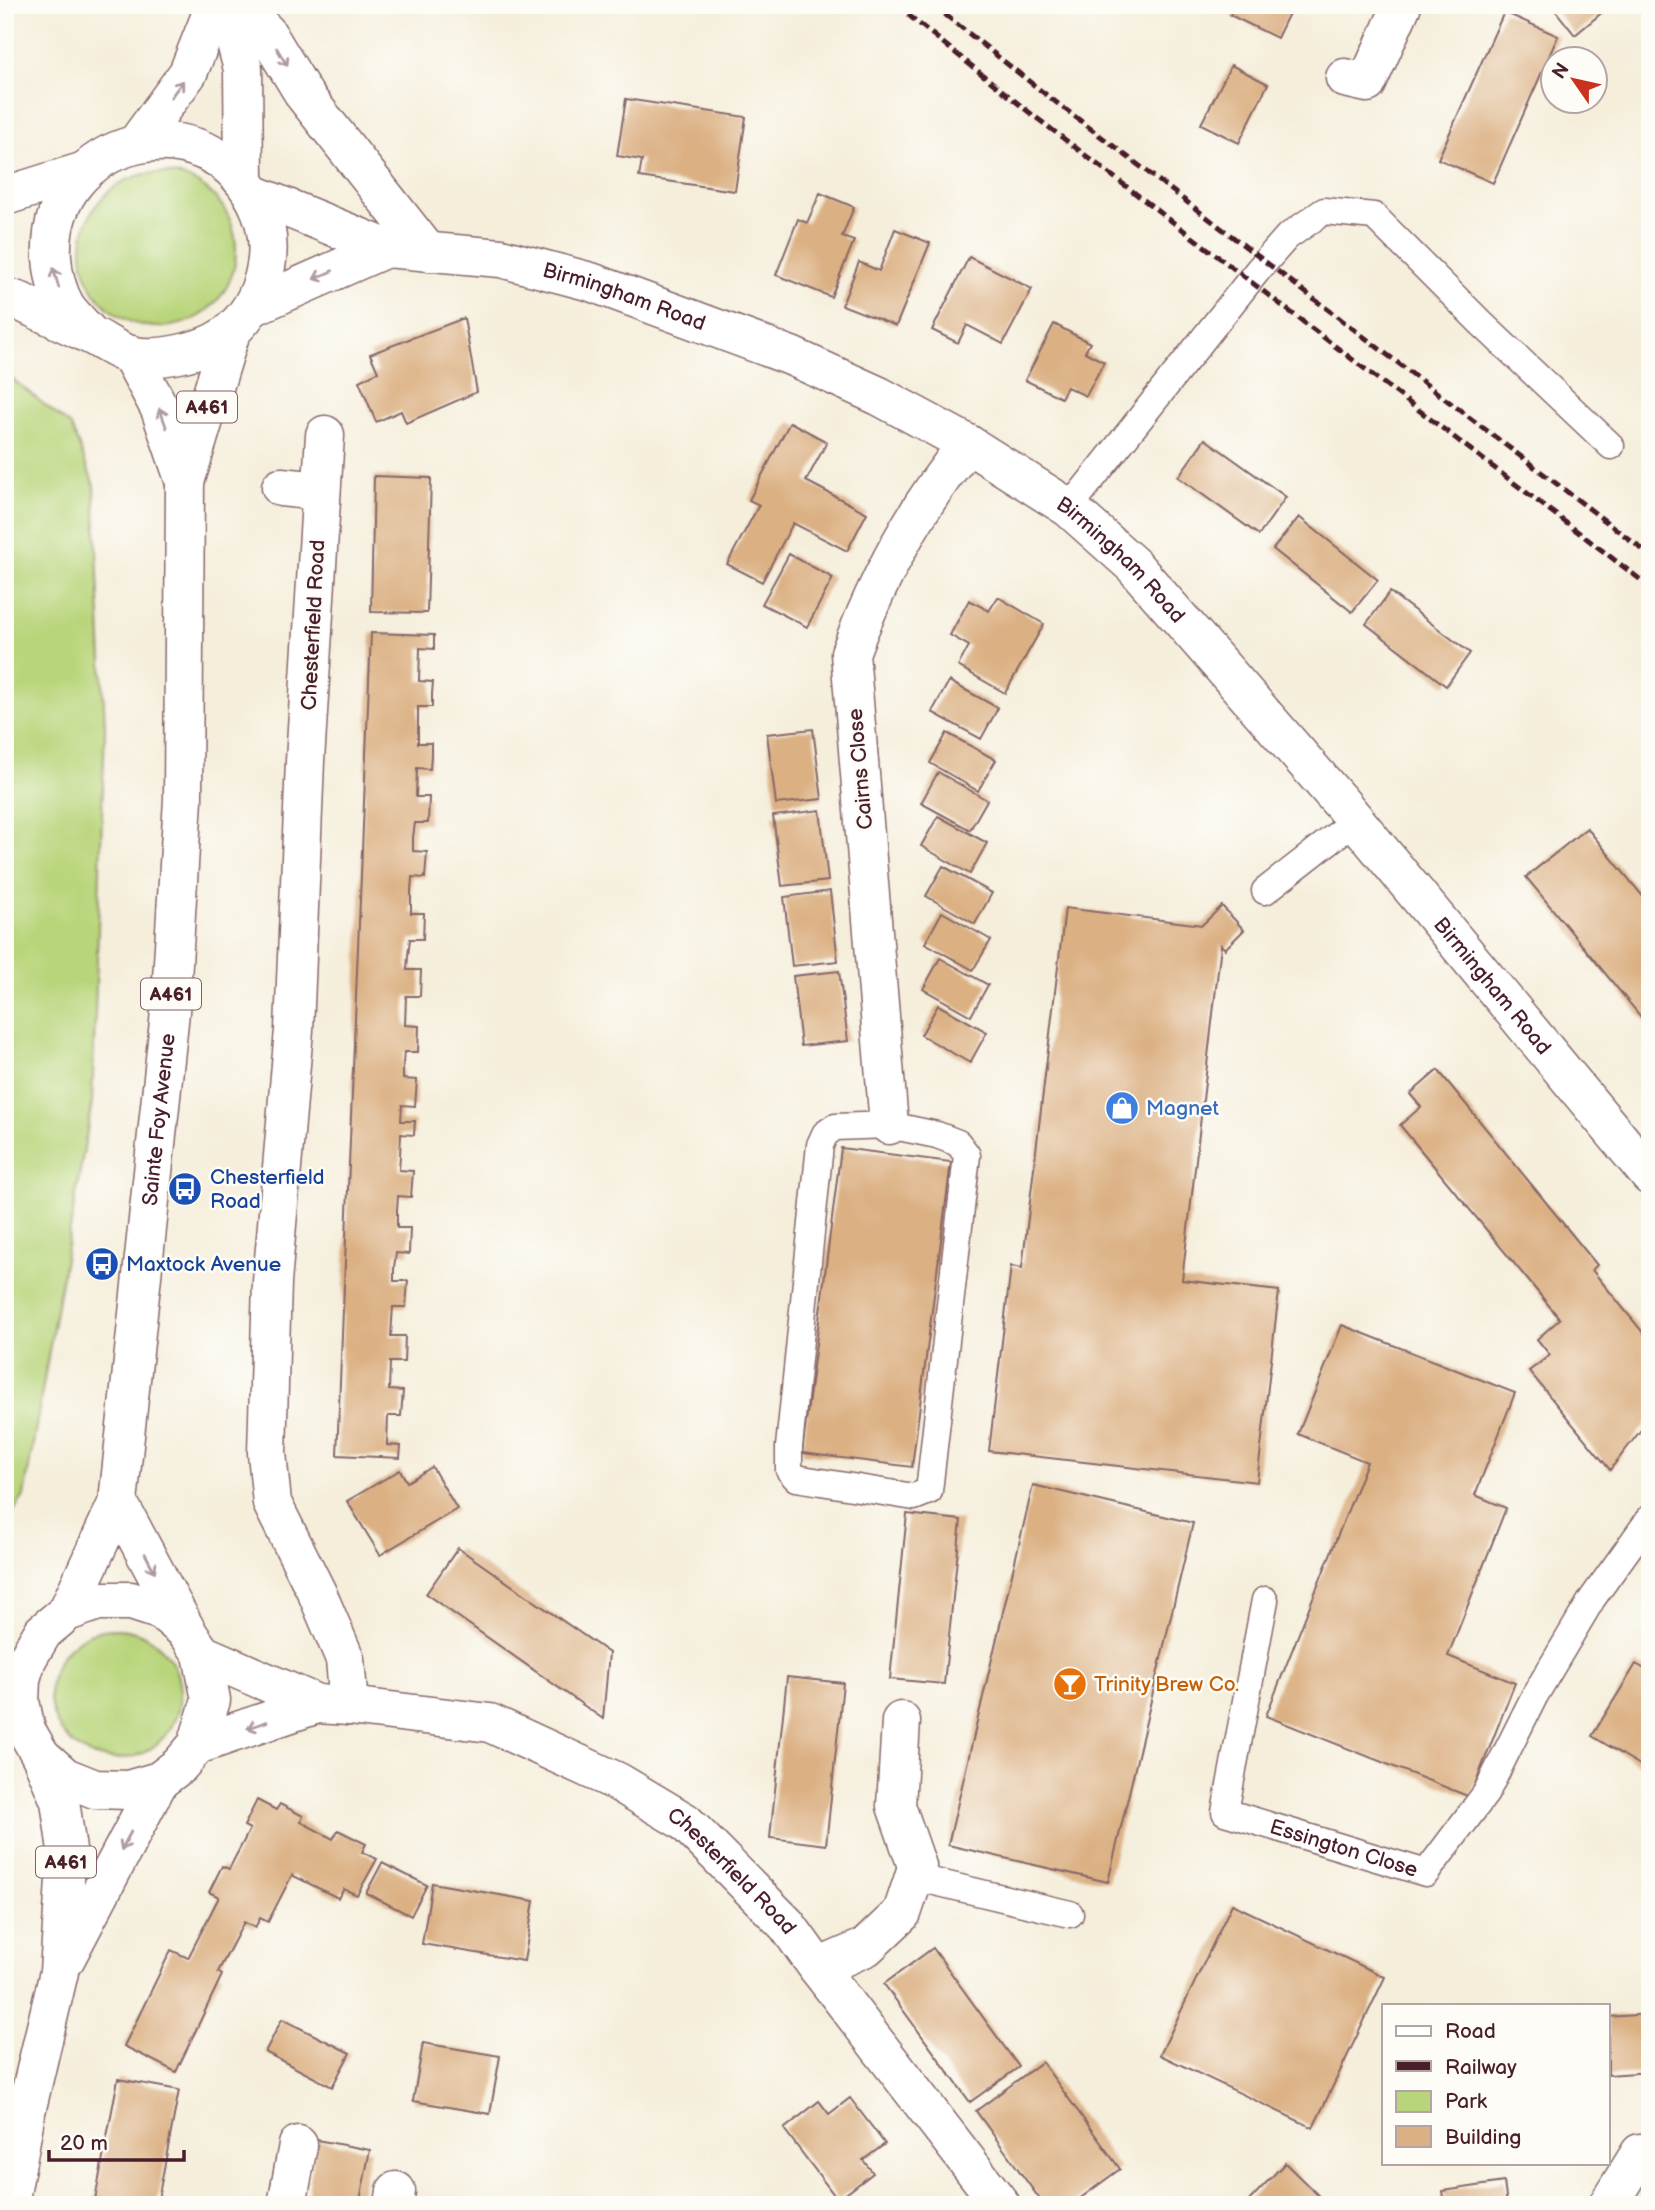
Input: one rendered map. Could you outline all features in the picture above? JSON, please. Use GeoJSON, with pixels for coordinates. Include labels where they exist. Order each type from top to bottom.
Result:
{"type":"FeatureCollection","features":[{"type":"Feature","properties":{"kind":"main road"},"geometry":{"type":"LineString","coordinates":[[136,144],[188,73],[215,5]]}},
{"type":"Feature","properties":{"kind":"main road"},"geometry":{"type":"LineString","coordinates":[[226,5],[243,69],[249,187]]}},
{"type":"Feature","properties":{"kind":"main road"},"geometry":{"type":"LineString","coordinates":[[239,5],[266,32],[305,96],[428,252]]}},
{"type":"Feature","properties":{"kind":"main road"},"geometry":{"type":"LineString","coordinates":[[1345,78],[1367,83],[1402,5]]}},
{"type":"Feature","properties":{"kind":"main road"},"geometry":{"type":"LineString","coordinates":[[5,297],[131,355],[163,358],[198,350],[241,319],[264,280],[268,250],[265,221],[249,187],[226,163],[193,146],[157,141],[136,144],[108,153],[85,171],[62,200],[51,236],[53,273],[66,307],[91,335]]}},
{"type":"Feature","properties":{"kind":"main road"},"geometry":{"type":"LineString","coordinates":[[5,195],[85,171]]}},
{"type":"Feature","properties":{"kind":"main road","name":"Birmingham Road"},"geometry":{"type":"LineString","coordinates":[[249,187],[386,248],[501,258],[591,282],[791,356],[879,396],[968,444],[1069,508],[1133,565],[1356,820],[1650,1176]]}},
{"type":"Feature","properties":{"kind":"main road","name":"Birmingham Road"},"geometry":{"type":"LineString","coordinates":[[241,319],[386,248]]}},
{"type":"Feature","properties":{"kind":"main road","name":"Sainte Foy Avenue"},"geometry":{"type":"LineString","coordinates":[[68,1612],[118,1502],[170,1012],[183,799],[185,482],[241,319]]}},
{"type":"Feature","properties":{"kind":"main road","name":"Sainte Foy Avenue"},"geometry":{"type":"LineString","coordinates":[[131,355],[160,409],[185,482]]}},
{"type":"Feature","properties":{"kind":"main road","name":"Chesterfield Road"},"geometry":{"type":"LineString","coordinates":[[324,435],[305,761],[294,1030],[272,1282],[267,1453],[272,1503],[317,1593],[345,1659],[333,1705]]}},
{"type":"Feature","properties":{"kind":"main road","name":"Cairns Close"},"geometry":{"type":"LineString","coordinates":[[889,1125],[850,653],[866,612],[892,561],[939,479],[968,444]]}},
{"type":"Feature","properties":{"kind":"main road"},"geometry":{"type":"LineString","coordinates":[[281,487],[320,491]]}},
{"type":"Feature","properties":{"kind":"main road","name":"Sainte Foy Avenue"},"geometry":{"type":"LineString","coordinates":[[41,1756],[65,1777],[95,1788],[128,1790],[159,1781],[180,1765],[197,1745],[211,1700],[194,1643],[118,1502]]}},
{"type":"Feature","properties":{"kind":"main road","name":"Sainte Foy Avenue"},"geometry":{"type":"LineString","coordinates":[[9,2205],[26,2112],[59,1972],[66,1850],[60,1801],[13,1697],[21,1679],[16,1661],[43,1632],[68,1612],[98,1601],[131,1601],[162,1611],[194,1643]]}},
{"type":"Feature","properties":{"kind":"main road","name":"Chesterfield Road"},"geometry":{"type":"LineString","coordinates":[[194,1643],[333,1705],[490,1723],[618,1782],[685,1822],[788,1925],[818,1968],[1001,2205]]}},
{"type":"Feature","properties":{"kind":"main road","name":"Chesterfield Road"},"geometry":{"type":"LineString","coordinates":[[197,1745],[333,1705]]}},
{"type":"Feature","properties":{"kind":"main road"},"geometry":{"type":"LineString","coordinates":[[818,1968],[866,1947],[902,1913],[917,1866],[896,1806],[901,1721]]}},
{"type":"Feature","properties":{"kind":"main road","name":"Sainte Foy Avenue"},"geometry":{"type":"LineString","coordinates":[[59,1972],[159,1781]]}},
{"type":"Feature","properties":{"kind":"main road"},"geometry":{"type":"LineString","coordinates":[[287,2205],[298,2145]]}},
{"type":"Feature","properties":{"kind":"lane"},"geometry":{"type":"LineString","coordinates":[[1069,508],[1272,253],[1287,237],[1324,211],[1374,216],[1481,323],[1611,446]]}},
{"type":"Feature","properties":{"kind":"lane"},"geometry":{"type":"LineString","coordinates":[[1265,891],[1356,820]]}},
{"type":"Feature","properties":{"kind":"lane"},"geometry":{"type":"LineString","coordinates":[[889,1125],[937,1135],[958,1143],[967,1155],[929,1491],[914,1497],[796,1478],[789,1470],[789,1447],[820,1145],[825,1134],[835,1127],[889,1125]]}},
{"type":"Feature","properties":{"kind":"lane","name":"Essington Close"},"geometry":{"type":"LineString","coordinates":[[1265,1600],[1225,1812],[1426,1873],[1486,1793],[1535,1695],[1585,1611],[1650,1518]]}},
{"type":"Feature","properties":{"kind":"lane"},"geometry":{"type":"LineString","coordinates":[[914,1877],[1070,1914]]}},
{"type":"Feature","properties":{"kind":"green space"},"geometry":{"type":"Polygon","coordinates":[[[159,173],[189,179],[214,195],[230,220],[236,250],[230,280],[214,305],[189,321],[159,327],[129,321],[104,305],[88,280],[82,250],[88,220],[104,195],[129,179],[159,173]]]}},
{"type":"Feature","properties":{"kind":"green space"},"geometry":{"type":"Polygon","coordinates":[[[5,373],[71,426],[94,485],[105,727],[92,1102],[24,1496],[5,1523],[5,373]]]}},
{"type":"Feature","properties":{"kind":"green space"},"geometry":{"type":"Polygon","coordinates":[[[115,1629],[140,1634],[161,1648],[175,1669],[180,1694],[175,1719],[161,1740],[140,1754],[115,1759],[90,1754],[69,1740],[55,1719],[50,1694],[55,1669],[69,1648],[90,1634],[115,1629]]]}},
{"type":"Feature","properties":{"kind":"building"},"geometry":{"type":"Polygon","coordinates":[[[1235,5],[1293,5],[1277,38],[1230,15],[1235,5]]]}},
{"type":"Feature","properties":{"kind":"building"},"geometry":{"type":"Polygon","coordinates":[[[1551,5],[1611,5],[1575,35],[1551,5]]]}},
{"type":"Feature","properties":{"kind":"building"},"geometry":{"type":"Polygon","coordinates":[[[1504,12],[1558,36],[1554,46],[1540,46],[1540,77],[1493,183],[1438,159],[1504,12]]]}},
{"type":"Feature","properties":{"kind":"building"},"geometry":{"type":"Polygon","coordinates":[[[1231,65],[1268,84],[1239,143],[1201,124],[1231,65]]]}},
{"type":"Feature","properties":{"kind":"building"},"geometry":{"type":"Polygon","coordinates":[[[626,99],[746,117],[735,191],[639,177],[642,160],[617,156],[626,99]]]}},
{"type":"Feature","properties":{"kind":"building"},"geometry":{"type":"Polygon","coordinates":[[[820,193],[854,207],[842,237],[854,241],[831,297],[776,275],[798,219],[807,223],[820,193]]]}},
{"type":"Feature","properties":{"kind":"building"},"geometry":{"type":"Polygon","coordinates":[[[895,229],[930,243],[896,326],[842,305],[859,262],[879,271],[895,229]]]}},
{"type":"Feature","properties":{"kind":"building"},"geometry":{"type":"Polygon","coordinates":[[[969,257],[1032,289],[1003,344],[967,325],[958,343],[932,330],[969,257]]]}},
{"type":"Feature","properties":{"kind":"building"},"geometry":{"type":"Polygon","coordinates":[[[464,318],[477,392],[406,423],[401,411],[376,422],[359,381],[378,372],[370,354],[464,318]]]}},
{"type":"Feature","properties":{"kind":"building"},"geometry":{"type":"Polygon","coordinates":[[[1054,324],[1090,343],[1085,352],[1104,362],[1086,396],[1067,387],[1061,398],[1025,380],[1054,324]]]}},
{"type":"Feature","properties":{"kind":"building"},"geometry":{"type":"Polygon","coordinates":[[[790,422],[827,442],[806,481],[867,513],[847,551],[793,523],[762,582],[727,564],[759,505],[749,500],[790,422]]]}},
{"type":"Feature","properties":{"kind":"building"},"geometry":{"type":"Polygon","coordinates":[[[1205,439],[1286,497],[1259,535],[1178,477],[1205,439]]]}},
{"type":"Feature","properties":{"kind":"building"},"geometry":{"type":"Polygon","coordinates":[[[374,476],[431,478],[427,613],[371,612],[374,476]]]}},
{"type":"Feature","properties":{"kind":"building"},"geometry":{"type":"Polygon","coordinates":[[[1299,517],[1378,580],[1352,612],[1273,549],[1299,517]]]}},
{"type":"Feature","properties":{"kind":"building"},"geometry":{"type":"Polygon","coordinates":[[[789,554],[833,578],[807,627],[762,604],[789,554]]]}},
{"type":"Feature","properties":{"kind":"building"},"geometry":{"type":"Polygon","coordinates":[[[1390,592],[1470,653],[1446,686],[1366,624],[1390,592]]]}},
{"type":"Feature","properties":{"kind":"building"},"geometry":{"type":"Polygon","coordinates":[[[998,597],[1044,624],[1005,693],[958,666],[969,646],[950,635],[969,600],[989,611],[998,597]]]}},
{"type":"Feature","properties":{"kind":"building"},"geometry":{"type":"Polygon","coordinates":[[[371,633],[434,635],[434,649],[420,648],[419,681],[433,682],[432,707],[418,707],[418,743],[431,743],[430,769],[417,768],[416,797],[429,797],[428,823],[415,823],[413,837],[413,851],[427,852],[425,878],[412,877],[411,891],[411,913],[424,913],[423,939],[410,939],[407,970],[421,970],[420,996],[406,996],[405,1025],[419,1026],[418,1052],[404,1052],[403,1065],[403,1079],[417,1080],[415,1106],[402,1105],[401,1121],[415,1121],[414,1135],[401,1134],[399,1170],[413,1171],[411,1197],[398,1196],[397,1210],[397,1228],[410,1228],[409,1254],[396,1253],[394,1267],[394,1281],[408,1281],[406,1307],[393,1307],[391,1336],[405,1336],[404,1362],[390,1362],[389,1390],[403,1391],[401,1416],[388,1416],[387,1445],[401,1446],[400,1458],[337,1455],[371,633]]]}},
{"type":"Feature","properties":{"kind":"building"},"geometry":{"type":"Polygon","coordinates":[[[949,681],[998,708],[981,739],[932,712],[949,681]]]}},
{"type":"Feature","properties":{"kind":"building"},"geometry":{"type":"Polygon","coordinates":[[[813,729],[822,799],[776,804],[767,734],[813,729]]]}},
{"type":"Feature","properties":{"kind":"building"},"geometry":{"type":"Polygon","coordinates":[[[947,733],[996,760],[978,791],[930,763],[947,733]]]}},
{"type":"Feature","properties":{"kind":"building"},"geometry":{"type":"Polygon","coordinates":[[[938,772],[987,800],[970,830],[921,803],[938,772]]]}},
{"type":"Feature","properties":{"kind":"building"},"geometry":{"type":"Polygon","coordinates":[[[820,810],[828,881],[782,886],[773,816],[820,810]]]}},
{"type":"Feature","properties":{"kind":"building"},"geometry":{"type":"Polygon","coordinates":[[[938,816],[987,843],[970,874],[921,846],[938,816]]]}},
{"type":"Feature","properties":{"kind":"building"},"geometry":{"type":"Polygon","coordinates":[[[1587,828],[1650,905],[1650,1028],[1526,877],[1587,828]]]}},
{"type":"Feature","properties":{"kind":"building"},"geometry":{"type":"Polygon","coordinates":[[[943,866],[992,893],[975,924],[926,896],[943,866]]]}},
{"type":"Feature","properties":{"kind":"building"},"geometry":{"type":"Polygon","coordinates":[[[830,891],[838,961],[792,966],[784,897],[830,891]]]}},
{"type":"Feature","properties":{"kind":"building","name":"Magnet"},"geometry":{"type":"Polygon","coordinates":[[[1222,906],[1244,930],[1225,949],[1221,945],[1182,1280],[1279,1291],[1257,1482],[989,1451],[1011,1266],[1022,1268],[1065,908],[1202,925],[1222,906]]]}},
{"type":"Feature","properties":{"kind":"building"},"geometry":{"type":"Polygon","coordinates":[[[942,912],[991,940],[973,970],[925,943],[942,912]]]}},
{"type":"Feature","properties":{"kind":"building"},"geometry":{"type":"Polygon","coordinates":[[[940,958],[988,985],[971,1016],[923,989],[940,958]]]}},
{"type":"Feature","properties":{"kind":"building"},"geometry":{"type":"Polygon","coordinates":[[[839,971],[848,1041],[801,1046],[793,976],[839,971]]]}},
{"type":"Feature","properties":{"kind":"building"},"geometry":{"type":"Polygon","coordinates":[[[938,1005],[987,1032],[970,1063],[921,1035],[938,1005]]]}},
{"type":"Feature","properties":{"kind":"building"},"geometry":{"type":"Polygon","coordinates":[[[1438,1070],[1597,1265],[1592,1270],[1650,1341],[1650,1418],[1610,1470],[1529,1371],[1550,1355],[1537,1339],[1560,1319],[1400,1125],[1421,1107],[1410,1094],[1438,1070]]]}},
{"type":"Feature","properties":{"kind":"building"},"geometry":{"type":"Polygon","coordinates":[[[841,1148],[951,1162],[912,1467],[802,1453],[841,1148]]]}},
{"type":"Feature","properties":{"kind":"building"},"geometry":{"type":"Polygon","coordinates":[[[1342,1325],[1515,1393],[1475,1495],[1506,1508],[1448,1656],[1515,1683],[1470,1797],[1266,1716],[1367,1462],[1298,1434],[1342,1325]]]}},
{"type":"Feature","properties":{"kind":"building"},"geometry":{"type":"Polygon","coordinates":[[[432,1467],[457,1509],[380,1555],[347,1501],[400,1470],[407,1482],[432,1467]]]}},
{"type":"Feature","properties":{"kind":"building","name":"Trinity Brew Co."},"geometry":{"type":"Polygon","coordinates":[[[1033,1485],[1193,1523],[1108,1882],[948,1845],[1033,1485]]]}},
{"type":"Feature","properties":{"kind":"building"},"geometry":{"type":"Polygon","coordinates":[[[907,1514],[961,1520],[944,1684],[890,1679],[907,1514]]]}},
{"type":"Feature","properties":{"kind":"building"},"geometry":{"type":"Polygon","coordinates":[[[458,1548],[609,1653],[603,1719],[426,1594],[458,1548]]]}},
{"type":"Feature","properties":{"kind":"building"},"geometry":{"type":"Polygon","coordinates":[[[1636,1664],[1650,1672],[1650,1771],[1592,1736],[1636,1664]]]}},
{"type":"Feature","properties":{"kind":"building"},"geometry":{"type":"Polygon","coordinates":[[[787,1677],[843,1683],[826,1845],[770,1838],[787,1677]]]}},
{"type":"Feature","properties":{"kind":"building"},"geometry":{"type":"Polygon","coordinates":[[[257,1800],[276,1810],[280,1804],[303,1816],[301,1822],[333,1839],[338,1830],[366,1844],[362,1852],[377,1859],[357,1895],[344,1889],[338,1898],[292,1875],[268,1922],[260,1918],[255,1928],[244,1922],[218,1972],[222,1975],[176,2072],[124,2046],[171,1950],[188,1958],[219,1897],[209,1892],[222,1866],[229,1869],[250,1829],[244,1826],[257,1800]]]}},
{"type":"Feature","properties":{"kind":"building"},"geometry":{"type":"Polygon","coordinates":[[[382,1863],[427,1885],[411,1916],[366,1893],[382,1863]]]}},
{"type":"Feature","properties":{"kind":"building"},"geometry":{"type":"Polygon","coordinates":[[[432,1883],[534,1901],[524,1961],[422,1944],[432,1883]]]}},
{"type":"Feature","properties":{"kind":"building"},"geometry":{"type":"Polygon","coordinates":[[[1232,1904],[1385,1977],[1313,2128],[1160,2055],[1232,1904]]]}},
{"type":"Feature","properties":{"kind":"building"},"geometry":{"type":"Polygon","coordinates":[[[933,1948],[1019,2067],[970,2102],[884,1984],[933,1948]]]}},
{"type":"Feature","properties":{"kind":"building"},"geometry":{"type":"Polygon","coordinates":[[[1650,2014],[1650,2072],[1610,2075],[1610,2017],[1650,2014]]]}},
{"type":"Feature","properties":{"kind":"building"},"geometry":{"type":"Polygon","coordinates":[[[282,2019],[350,2053],[332,2087],[265,2052],[282,2019]]]}},
{"type":"Feature","properties":{"kind":"building"},"geometry":{"type":"Polygon","coordinates":[[[423,2043],[500,2056],[490,2114],[413,2101],[423,2043]]]}},
{"type":"Feature","properties":{"kind":"building"},"geometry":{"type":"Polygon","coordinates":[[[1042,2062],[1120,2169],[1071,2205],[1044,2205],[976,2111],[1042,2062]]]}},
{"type":"Feature","properties":{"kind":"building"},"geometry":{"type":"Polygon","coordinates":[[[118,2079],[179,2090],[157,2205],[94,2205],[118,2079]]]}},
{"type":"Feature","properties":{"kind":"building"},"geometry":{"type":"Polygon","coordinates":[[[850,2098],[885,2144],[863,2160],[873,2173],[838,2200],[784,2129],[819,2101],[829,2114],[850,2098]]]}},
{"type":"Feature","properties":{"kind":"building"},"geometry":{"type":"Polygon","coordinates":[[[317,2140],[370,2150],[359,2205],[306,2203],[317,2140]]]}},
{"type":"Feature","properties":{"kind":"building"},"geometry":{"type":"Polygon","coordinates":[[[1285,2163],[1328,2205],[1245,2205],[1285,2163]]]}},
{"type":"Feature","properties":{"kind":"building"},"geometry":{"type":"Polygon","coordinates":[[[1504,2182],[1507,2205],[1445,2205],[1443,2191],[1504,2182]]]}},
{"type":"Feature","properties":{"kind":"railway"},"geometry":{"type":"LineString","coordinates":[[896,5],[1025,109],[1650,587]]}},
{"type":"Feature","properties":{"kind":"railway"},"geometry":{"type":"LineString","coordinates":[[933,5],[1040,90],[1650,555]]}},
{"type":"Feature","properties":{"kind":"place","name":"Magnet"},"geometry":{"type":"Point","coordinates":[1122,1108]}},
{"type":"Feature","properties":{"kind":"place","name":"Chesterfield Road"},"geometry":{"type":"Point","coordinates":[185,1189]}},
{"type":"Feature","properties":{"kind":"place","name":"Maxtock Avenue"},"geometry":{"type":"Point","coordinates":[102,1264]}},
{"type":"Feature","properties":{"kind":"place","name":"Trinity Brew Co."},"geometry":{"type":"Point","coordinates":[1070,1684]}}]}
